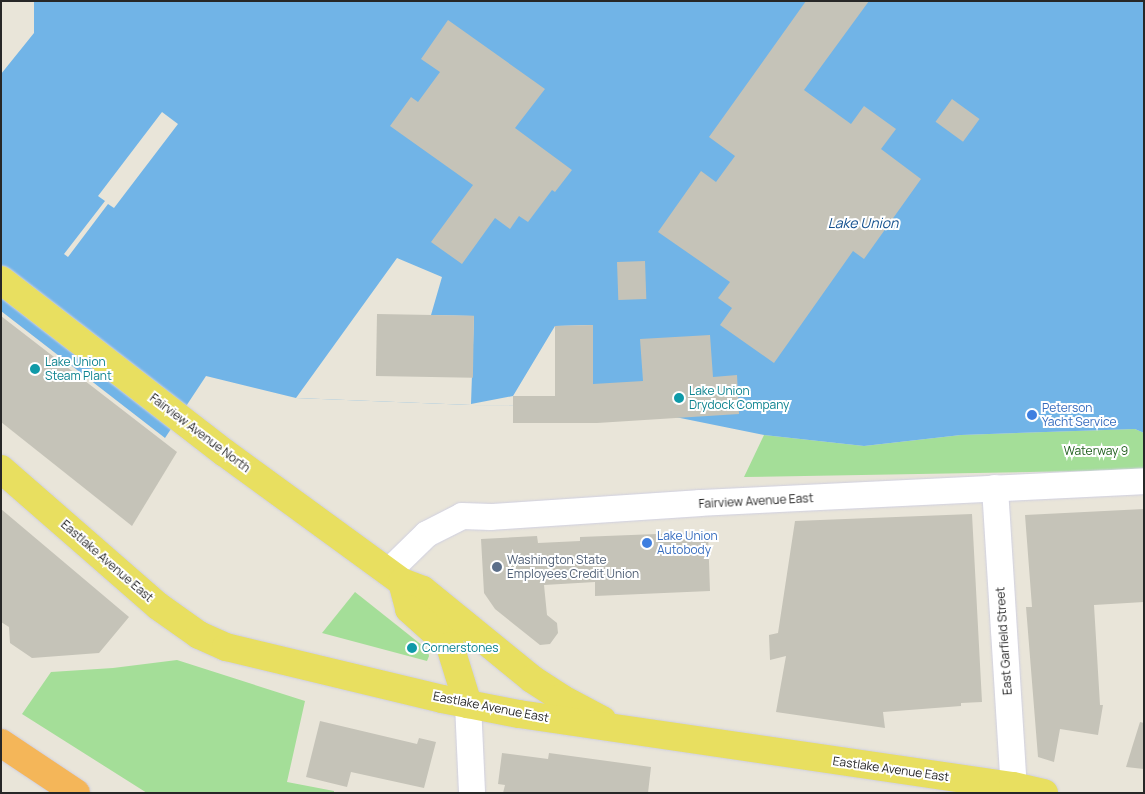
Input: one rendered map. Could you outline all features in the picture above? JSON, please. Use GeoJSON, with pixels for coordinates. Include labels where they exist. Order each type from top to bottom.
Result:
{"type":"FeatureCollection","features":[{"type":"Feature","properties":{"kind":"highway"},"geometry":{"type":"LineString","coordinates":[[1,743],[76,793]]}},
{"type":"Feature","properties":{"kind":"main road","name":"Fairview Avenue North"},"geometry":{"type":"LineString","coordinates":[[1,280],[225,453],[395,577],[423,590],[532,679],[560,698],[622,729]]}},
{"type":"Feature","properties":{"kind":"main road","name":"Eastlake Avenue East"},"geometry":{"type":"LineString","coordinates":[[1,470],[158,606],[199,635],[226,648],[468,704],[1014,790],[1044,793]]}},
{"type":"Feature","properties":{"kind":"main road"},"geometry":{"type":"LineString","coordinates":[[395,577],[410,609],[450,646],[468,704]]}},
{"type":"Feature","properties":{"kind":"street","name":"Fairview Avenue East"},"geometry":{"type":"LineString","coordinates":[[395,577],[427,534],[462,516],[491,517],[700,503],[1144,481]]}},
{"type":"Feature","properties":{"kind":"street","name":"East Garfield Street"},"geometry":{"type":"LineString","coordinates":[[995,488],[1014,790]]}},
{"type":"Feature","properties":{"kind":"street"},"geometry":{"type":"LineString","coordinates":[[468,704],[472,793]]}},
{"type":"Feature","properties":{"kind":"green space","name":"Waterway 9"},"geometry":{"type":"Polygon","coordinates":[[[1135,429],[1144,433],[1144,470],[744,477],[764,435],[864,446],[961,435],[1135,429]]]}},
{"type":"Feature","properties":{"kind":"green space"},"geometry":{"type":"Polygon","coordinates":[[[355,592],[428,650],[429,656],[427,661],[322,633],[355,592]]]}},
{"type":"Feature","properties":{"kind":"green space"},"geometry":{"type":"Polygon","coordinates":[[[177,660],[305,701],[287,782],[334,791],[334,793],[147,793],[22,714],[51,672],[113,668],[177,660]]]}},
{"type":"Feature","properties":{"kind":"water","name":"Lake Union"},"geometry":{"type":"Polygon","coordinates":[[[34,1],[1144,1],[1144,433],[1135,429],[961,435],[864,446],[764,435],[621,406],[471,405],[296,398],[206,376],[165,438],[1,311],[1,74],[34,33],[34,1]]]}},
{"type":"Feature","properties":{"kind":"pier"},"geometry":{"type":"Polygon","coordinates":[[[162,112],[178,124],[114,208],[108,204],[68,257],[64,254],[105,201],[98,196],[162,112]]]}},
{"type":"Feature","properties":{"kind":"pier"},"geometry":{"type":"Polygon","coordinates":[[[397,258],[442,277],[431,315],[474,316],[471,404],[513,396],[555,326],[593,325],[593,407],[471,405],[296,398],[397,258]]]}},
{"type":"Feature","properties":{"kind":"building"},"geometry":{"type":"Polygon","coordinates":[[[806,1],[869,1],[804,90],[851,124],[864,106],[896,129],[881,149],[921,179],[864,259],[853,251],[774,363],[720,325],[732,308],[718,298],[730,282],[658,232],[701,171],[716,182],[735,156],[709,137],[806,1]]]}},
{"type":"Feature","properties":{"kind":"building"},"geometry":{"type":"Polygon","coordinates":[[[448,20],[545,89],[515,128],[572,170],[555,192],[552,190],[528,222],[519,216],[510,229],[495,218],[462,264],[431,242],[473,185],[390,126],[411,97],[418,102],[440,72],[421,59],[448,20]]]}},
{"type":"Feature","properties":{"kind":"building"},"geometry":{"type":"Polygon","coordinates":[[[952,99],[980,119],[963,142],[936,122],[952,99]]]}},
{"type":"Feature","properties":{"kind":"building"},"geometry":{"type":"Polygon","coordinates":[[[645,261],[646,299],[618,300],[617,262],[645,261]]]}},
{"type":"Feature","properties":{"kind":"building"},"geometry":{"type":"Polygon","coordinates":[[[377,314],[474,316],[473,378],[376,376],[377,314]]]}},
{"type":"Feature","properties":{"kind":"building","name":"Lake Union Steam Plant"},"geometry":{"type":"Polygon","coordinates":[[[1,316],[177,452],[132,526],[1,422],[1,316]]]}},
{"type":"Feature","properties":{"kind":"building"},"geometry":{"type":"Polygon","coordinates":[[[593,325],[593,384],[643,381],[640,339],[710,335],[713,377],[737,375],[739,414],[597,423],[513,423],[513,396],[555,396],[555,326],[593,325]]]}},
{"type":"Feature","properties":{"kind":"building"},"geometry":{"type":"Polygon","coordinates":[[[1,509],[129,617],[99,653],[32,658],[10,643],[9,627],[1,622],[1,509]]]}},
{"type":"Feature","properties":{"kind":"building"},"geometry":{"type":"Polygon","coordinates":[[[1144,509],[1144,602],[1094,605],[1100,705],[1103,705],[1098,735],[1060,729],[1054,762],[1038,757],[1026,607],[1032,607],[1025,515],[1144,509]]]}},
{"type":"Feature","properties":{"kind":"building"},"geometry":{"type":"Polygon","coordinates":[[[972,514],[982,702],[961,703],[961,706],[883,712],[885,728],[776,712],[786,656],[770,660],[769,635],[778,633],[795,521],[972,514]]]}},
{"type":"Feature","properties":{"kind":"building"},"geometry":{"type":"Polygon","coordinates":[[[708,532],[710,591],[595,596],[595,582],[544,585],[547,615],[557,623],[558,633],[550,644],[540,645],[495,609],[484,593],[481,539],[537,536],[538,543],[580,541],[580,537],[708,532]]]}},
{"type":"Feature","properties":{"kind":"building"},"geometry":{"type":"Polygon","coordinates":[[[320,721],[417,744],[419,738],[436,742],[424,788],[351,772],[347,787],[306,777],[320,721]]]}},
{"type":"Feature","properties":{"kind":"building"},"geometry":{"type":"Polygon","coordinates":[[[1140,722],[1144,723],[1144,769],[1126,767],[1140,722]]]}},
{"type":"Feature","properties":{"kind":"building"},"geometry":{"type":"Polygon","coordinates":[[[502,753],[548,759],[549,753],[651,767],[648,793],[503,793],[505,785],[498,784],[502,753]]]}},
{"type":"Feature","properties":{"kind":"place","name":"Lake Union Steam Plant"},"geometry":{"type":"Point","coordinates":[35,369]}},
{"type":"Feature","properties":{"kind":"place","name":"Lake Union Drydock Company"},"geometry":{"type":"Point","coordinates":[679,398]}},
{"type":"Feature","properties":{"kind":"place","name":"Peterson Yacht Service"},"geometry":{"type":"Point","coordinates":[1032,415]}},
{"type":"Feature","properties":{"kind":"place","name":"Lake Union Autobody"},"geometry":{"type":"Point","coordinates":[647,543]}},
{"type":"Feature","properties":{"kind":"place","name":"Washington State Employees Credit Union"},"geometry":{"type":"Point","coordinates":[497,567]}},
{"type":"Feature","properties":{"kind":"place","name":"Cornerstones"},"geometry":{"type":"Point","coordinates":[412,648]}}]}
